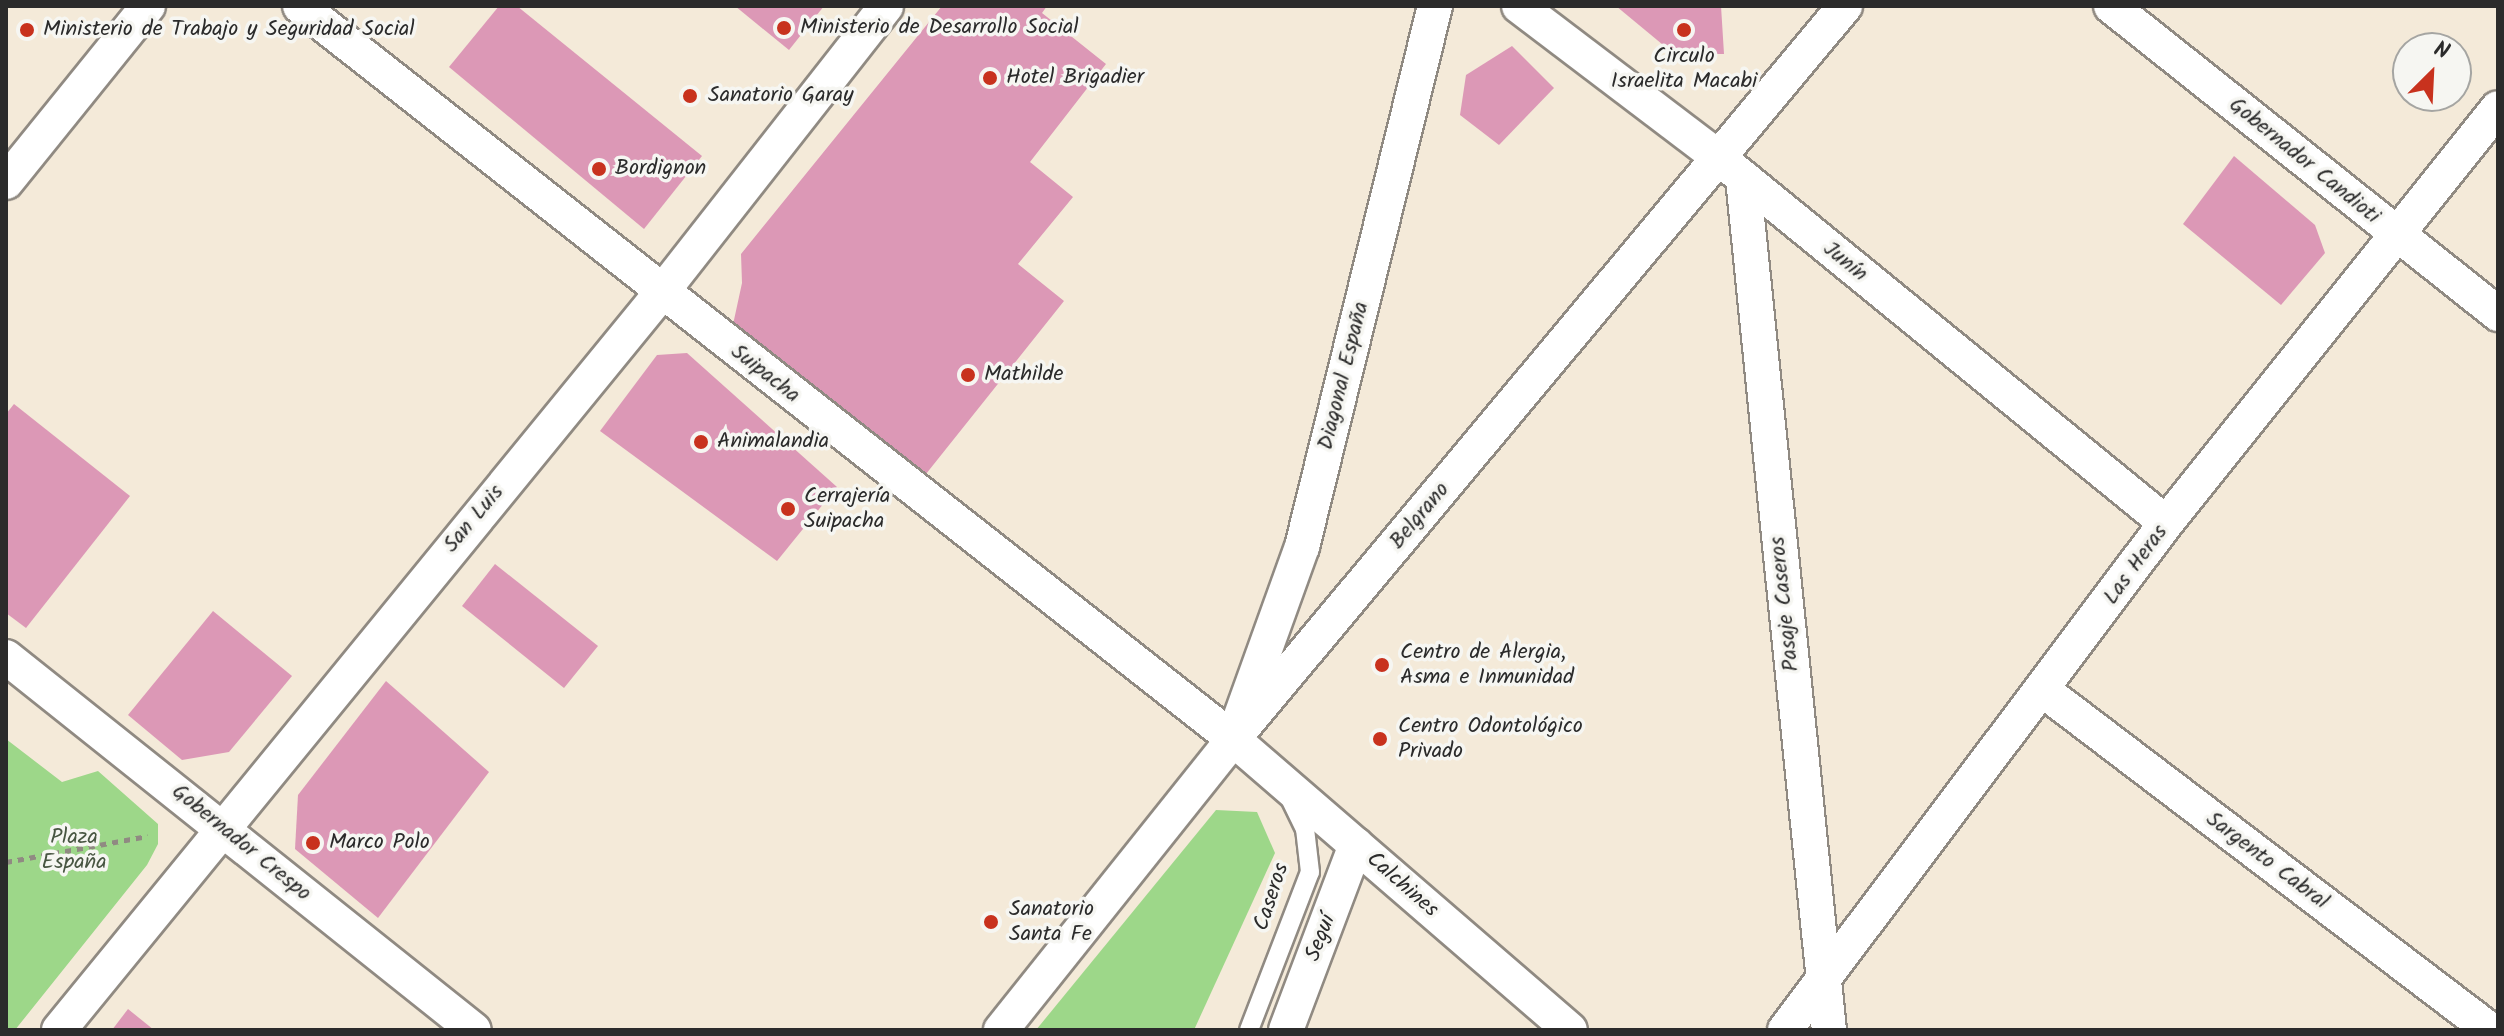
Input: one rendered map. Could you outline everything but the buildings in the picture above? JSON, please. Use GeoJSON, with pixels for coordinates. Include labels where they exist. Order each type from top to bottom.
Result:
{"type":"FeatureCollection","features":[{"type":"Feature","properties":{"kind":"street"},"geometry":{"type":"LineString","coordinates":[[6,182],[148,6]]}},
{"type":"Feature","properties":{"kind":"street","name":"Suipacha"},"geometry":{"type":"LineString","coordinates":[[300,6],[1233,739]]}},
{"type":"Feature","properties":{"kind":"street","name":"San Luis"},"geometry":{"type":"LineString","coordinates":[[59,1030],[221,826],[662,292],[886,6]]}},
{"type":"Feature","properties":{"kind":"street","name":"Diagonal España"},"geometry":{"type":"LineString","coordinates":[[1233,739],[1302,547],[1435,6]]}},
{"type":"Feature","properties":{"kind":"street","name":"Junín"},"geometry":{"type":"LineString","coordinates":[[1519,6],[1731,168],[2166,523]]}},
{"type":"Feature","properties":{"kind":"street","name":"Belgrano"},"geometry":{"type":"LineString","coordinates":[[1001,1030],[1233,739],[1731,168],[1845,6]]}},
{"type":"Feature","properties":{"kind":"street","name":"Gobernador Candioti"},"geometry":{"type":"LineString","coordinates":[[2111,6],[2498,314]]}},
{"type":"Feature","properties":{"kind":"street","name":"Las Heras"},"geometry":{"type":"LineString","coordinates":[[1785,1030],[2044,691],[2166,523],[2498,108]]}},
{"type":"Feature","properties":{"kind":"street","name":"Pasaje Caseros"},"geometry":{"type":"LineString","coordinates":[[1731,168],[1829,1030]]}},
{"type":"Feature","properties":{"kind":"street","name":"Gobernador Crespo"},"geometry":{"type":"LineString","coordinates":[[6,657],[474,1030]]}},
{"type":"Feature","properties":{"kind":"street","name":"Sargento Cabral"},"geometry":{"type":"LineString","coordinates":[[2044,691],[2490,1030]]}},
{"type":"Feature","properties":{"kind":"street","name":"Calchines"},"geometry":{"type":"LineString","coordinates":[[1233,739],[1570,1030]]}},
{"type":"Feature","properties":{"kind":"street","name":"Seguí"},"geometry":{"type":"LineString","coordinates":[[1286,1030],[1356,845]]}},
{"type":"Feature","properties":{"kind":"lane","name":"Caseros"},"geometry":{"type":"LineString","coordinates":[[1249,1030],[1310,872],[1305,829],[1281,780]]}},
{"type":"Feature","properties":{"kind":"path"},"geometry":{"type":"LineString","coordinates":[[6,862],[148,836]]}},
{"type":"Feature","properties":{"kind":"green space","name":"Plaza España"},"geometry":{"type":"Polygon","coordinates":[[[6,739],[62,782],[98,771],[158,824],[158,844],[147,865],[15,1030],[6,1030],[6,739]]]}},
{"type":"Feature","properties":{"kind":"green space"},"geometry":{"type":"Polygon","coordinates":[[[1216,810],[1257,812],[1275,853],[1194,1030],[1036,1030],[1216,810]]]}},
{"type":"Feature","properties":{"kind":"place","name":"Ministerio de Desarrollo Social"},"geometry":{"type":"Point","coordinates":[784,28]}},
{"type":"Feature","properties":{"kind":"place","name":"Ministerio de Trabajo y Seguridad Social"},"geometry":{"type":"Point","coordinates":[27,30]}},
{"type":"Feature","properties":{"kind":"place","name":"Circulo Israelita Macabi"},"geometry":{"type":"Point","coordinates":[1684,30]}},
{"type":"Feature","properties":{"kind":"place","name":"Hotel Brigadier"},"geometry":{"type":"Point","coordinates":[990,78]}},
{"type":"Feature","properties":{"kind":"place","name":"Sanatorio Garay"},"geometry":{"type":"Point","coordinates":[690,96]}},
{"type":"Feature","properties":{"kind":"place","name":"Bordignon"},"geometry":{"type":"Point","coordinates":[599,169]}},
{"type":"Feature","properties":{"kind":"place","name":"Mathilde"},"geometry":{"type":"Point","coordinates":[968,375]}},
{"type":"Feature","properties":{"kind":"place","name":"Animalandia"},"geometry":{"type":"Point","coordinates":[701,442]}},
{"type":"Feature","properties":{"kind":"place","name":"Cerrajería Suipacha"},"geometry":{"type":"Point","coordinates":[788,509]}},
{"type":"Feature","properties":{"kind":"place","name":"Centro de Alergia, Asma e Inmunidad"},"geometry":{"type":"Point","coordinates":[1382,665]}},
{"type":"Feature","properties":{"kind":"place","name":"Centro Odontológico Privado"},"geometry":{"type":"Point","coordinates":[1380,739]}},
{"type":"Feature","properties":{"kind":"place","name":"Marco Polo"},"geometry":{"type":"Point","coordinates":[313,843]}},
{"type":"Feature","properties":{"kind":"place","name":"Sanatorio Santa Fe"},"geometry":{"type":"Point","coordinates":[991,922]}}]}
